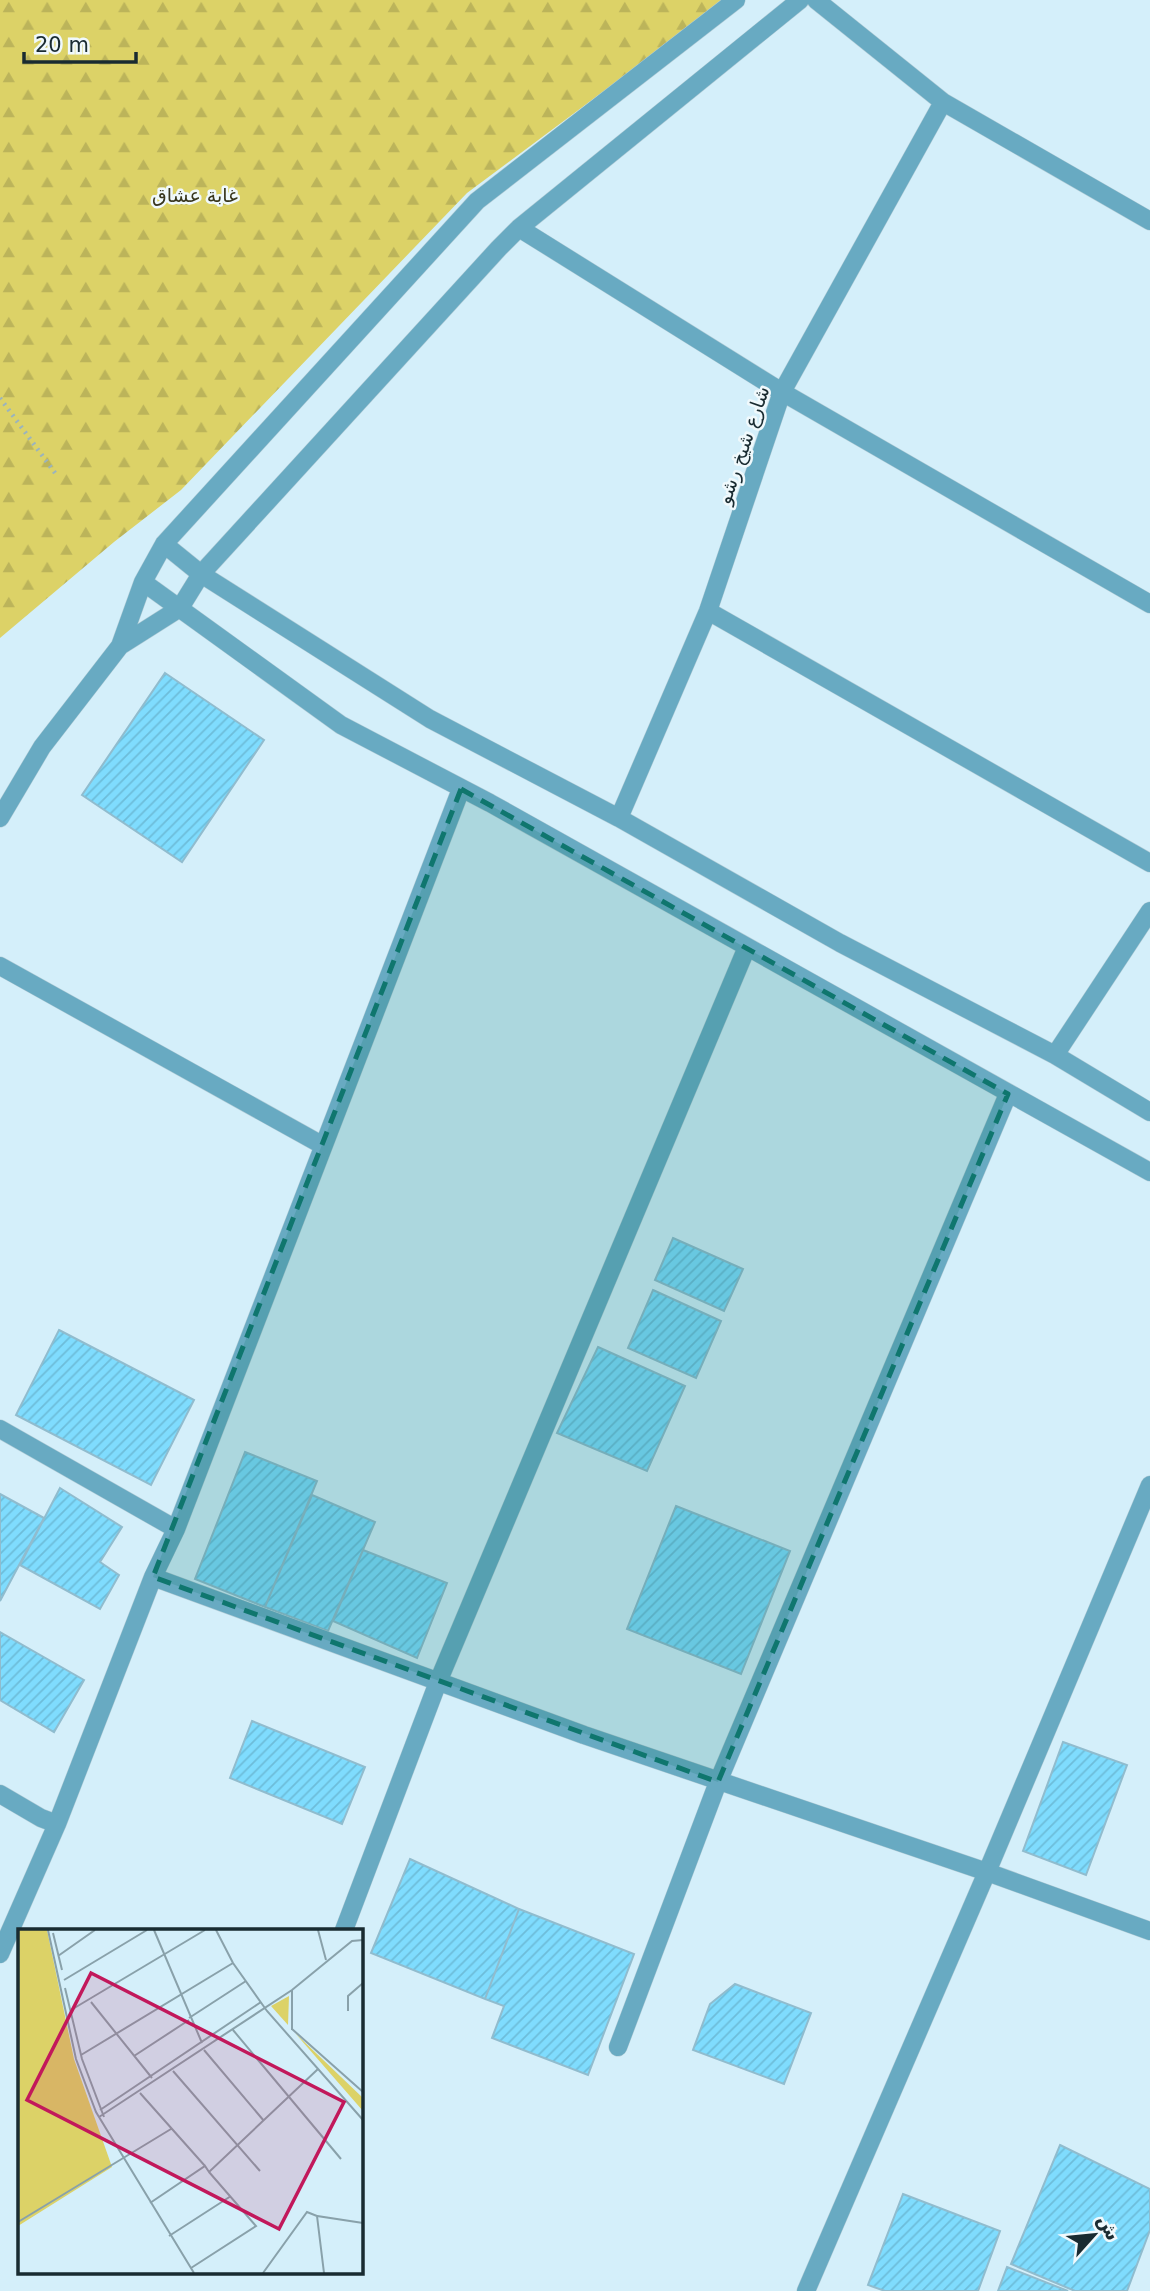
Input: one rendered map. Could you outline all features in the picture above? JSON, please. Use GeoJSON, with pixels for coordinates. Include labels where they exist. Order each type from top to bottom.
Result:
{"type":"FeatureCollection","features":[{"type":"Feature","properties":{"kind":"street"},"geometry":{"type":"LineString","coordinates":[[0,818],[42,747],[120,646],[143,582],[164,544],[477,201],[736,0]]}},
{"type":"Feature","properties":{"kind":"street"},"geometry":{"type":"LineString","coordinates":[[120,646],[180,608],[201,574],[519,228],[800,0]]}},
{"type":"Feature","properties":{"kind":"street"},"geometry":{"type":"LineString","coordinates":[[816,0],[943,102],[1150,221]]}},
{"type":"Feature","properties":{"kind":"street","name":"شارع شيخ رشو"},"geometry":{"type":"LineString","coordinates":[[619,818],[708,611],[782,392],[943,102]]}},
{"type":"Feature","properties":{"kind":"street"},"geometry":{"type":"LineString","coordinates":[[519,228],[782,392],[1150,604]]}},
{"type":"Feature","properties":{"kind":"street"},"geometry":{"type":"LineString","coordinates":[[164,544],[201,574],[430,719],[619,818],[840,943],[1055,1055],[1150,1112]]}},
{"type":"Feature","properties":{"kind":"street"},"geometry":{"type":"LineString","coordinates":[[143,582],[341,725],[1150,1172]]}},
{"type":"Feature","properties":{"kind":"street"},"geometry":{"type":"LineString","coordinates":[[708,611],[1150,863]]}},
{"type":"Feature","properties":{"kind":"street"},"geometry":{"type":"LineString","coordinates":[[0,1954],[57,1824],[153,1577],[176,1529],[461,789]]}},
{"type":"Feature","properties":{"kind":"street"},"geometry":{"type":"LineString","coordinates":[[1055,1055],[1150,911]]}},
{"type":"Feature","properties":{"kind":"street"},"geometry":{"type":"LineString","coordinates":[[344,1929],[438,1682],[747,947]]}},
{"type":"Feature","properties":{"kind":"street"},"geometry":{"type":"LineString","coordinates":[[0,966],[322,1145]]}},
{"type":"Feature","properties":{"kind":"street"},"geometry":{"type":"LineString","coordinates":[[618,2047],[718,1782],[1008,1094]]}},
{"type":"Feature","properties":{"kind":"street"},"geometry":{"type":"LineString","coordinates":[[0,1429],[176,1529]]}},
{"type":"Feature","properties":{"kind":"street"},"geometry":{"type":"LineString","coordinates":[[806,2291],[1150,1485]]}},
{"type":"Feature","properties":{"kind":"street"},"geometry":{"type":"LineString","coordinates":[[153,1577],[718,1782],[987,1872],[1150,1931]]}},
{"type":"Feature","properties":{"kind":"street"},"geometry":{"type":"LineString","coordinates":[[0,1794],[57,1824]]}},
{"type":"Feature","properties":{"kind":"path"},"geometry":{"type":"LineString","coordinates":[[0,398],[58,477]]}},
{"type":"Feature","properties":{"kind":"highlighted area"},"geometry":{"type":"Polygon","coordinates":[[[461,789],[1008,1094],[718,1782],[153,1577],[461,789]]]}},
{"type":"Feature","properties":{"kind":"green space","name":"غابة عشاق"},"geometry":{"type":"Polygon","coordinates":[[[0,0],[726,0],[467,193],[181,490],[114,542],[0,638],[0,0]]]}},
{"type":"Feature","properties":{"kind":"building"},"geometry":{"type":"Polygon","coordinates":[[[165,673],[264,740],[182,862],[82,795],[165,673]]]}},
{"type":"Feature","properties":{"kind":"building"},"geometry":{"type":"Polygon","coordinates":[[[673,1238],[743,1269],[724,1311],[655,1280],[673,1238]]]}},
{"type":"Feature","properties":{"kind":"building"},"geometry":{"type":"Polygon","coordinates":[[[653,1290],[721,1321],[696,1378],[628,1348],[653,1290]]]}},
{"type":"Feature","properties":{"kind":"building"},"geometry":{"type":"Polygon","coordinates":[[[59,1330],[194,1400],[151,1485],[16,1415],[59,1330]]]}},
{"type":"Feature","properties":{"kind":"building"},"geometry":{"type":"Polygon","coordinates":[[[598,1347],[685,1386],[647,1471],[557,1433],[598,1347]]]}},
{"type":"Feature","properties":{"kind":"building"},"geometry":{"type":"Polygon","coordinates":[[[245,1452],[317,1481],[265,1607],[195,1579],[245,1452]]]}},
{"type":"Feature","properties":{"kind":"building"},"geometry":{"type":"Polygon","coordinates":[[[60,1488],[122,1527],[100,1562],[119,1575],[100,1609],[20,1565],[60,1488]]]}},
{"type":"Feature","properties":{"kind":"building"},"geometry":{"type":"Polygon","coordinates":[[[0,1494],[44,1518],[0,1601],[0,1494]]]}},
{"type":"Feature","properties":{"kind":"building"},"geometry":{"type":"Polygon","coordinates":[[[312,1495],[375,1522],[328,1631],[265,1607],[312,1495]]]}},
{"type":"Feature","properties":{"kind":"building"},"geometry":{"type":"Polygon","coordinates":[[[676,1506],[790,1551],[741,1674],[627,1629],[676,1506]]]}},
{"type":"Feature","properties":{"kind":"building"},"geometry":{"type":"Polygon","coordinates":[[[363,1550],[447,1583],[417,1658],[333,1621],[363,1550]]]}},
{"type":"Feature","properties":{"kind":"building"},"geometry":{"type":"Polygon","coordinates":[[[0,1632],[84,1680],[54,1732],[0,1700],[0,1632]]]}},
{"type":"Feature","properties":{"kind":"building"},"geometry":{"type":"Polygon","coordinates":[[[252,1721],[365,1767],[342,1824],[230,1778],[252,1721]]]}},
{"type":"Feature","properties":{"kind":"building"},"geometry":{"type":"Polygon","coordinates":[[[1063,1742],[1127,1765],[1086,1875],[1023,1851],[1063,1742]]]}},
{"type":"Feature","properties":{"kind":"building"},"geometry":{"type":"Polygon","coordinates":[[[410,1859],[519,1909],[485,1999],[371,1953],[410,1859]]]}},
{"type":"Feature","properties":{"kind":"building"},"geometry":{"type":"Polygon","coordinates":[[[519,1909],[634,1954],[588,2075],[492,2038],[504,2006],[485,1999],[519,1909]]]}},
{"type":"Feature","properties":{"kind":"building"},"geometry":{"type":"Polygon","coordinates":[[[735,1984],[811,2013],[784,2084],[693,2050],[710,2004],[735,1984]]]}},
{"type":"Feature","properties":{"kind":"building"},"geometry":{"type":"Polygon","coordinates":[[[1060,2145],[1150,2189],[1150,2230],[1127,2291],[1075,2291],[1011,2264],[1060,2145]]]}},
{"type":"Feature","properties":{"kind":"building"},"geometry":{"type":"Polygon","coordinates":[[[903,2194],[1000,2231],[978,2291],[885,2291],[868,2285],[903,2194]]]}},
{"type":"Feature","properties":{"kind":"building"},"geometry":{"type":"Polygon","coordinates":[[[1007,2267],[1068,2291],[998,2291],[1007,2267]]]}}]}
